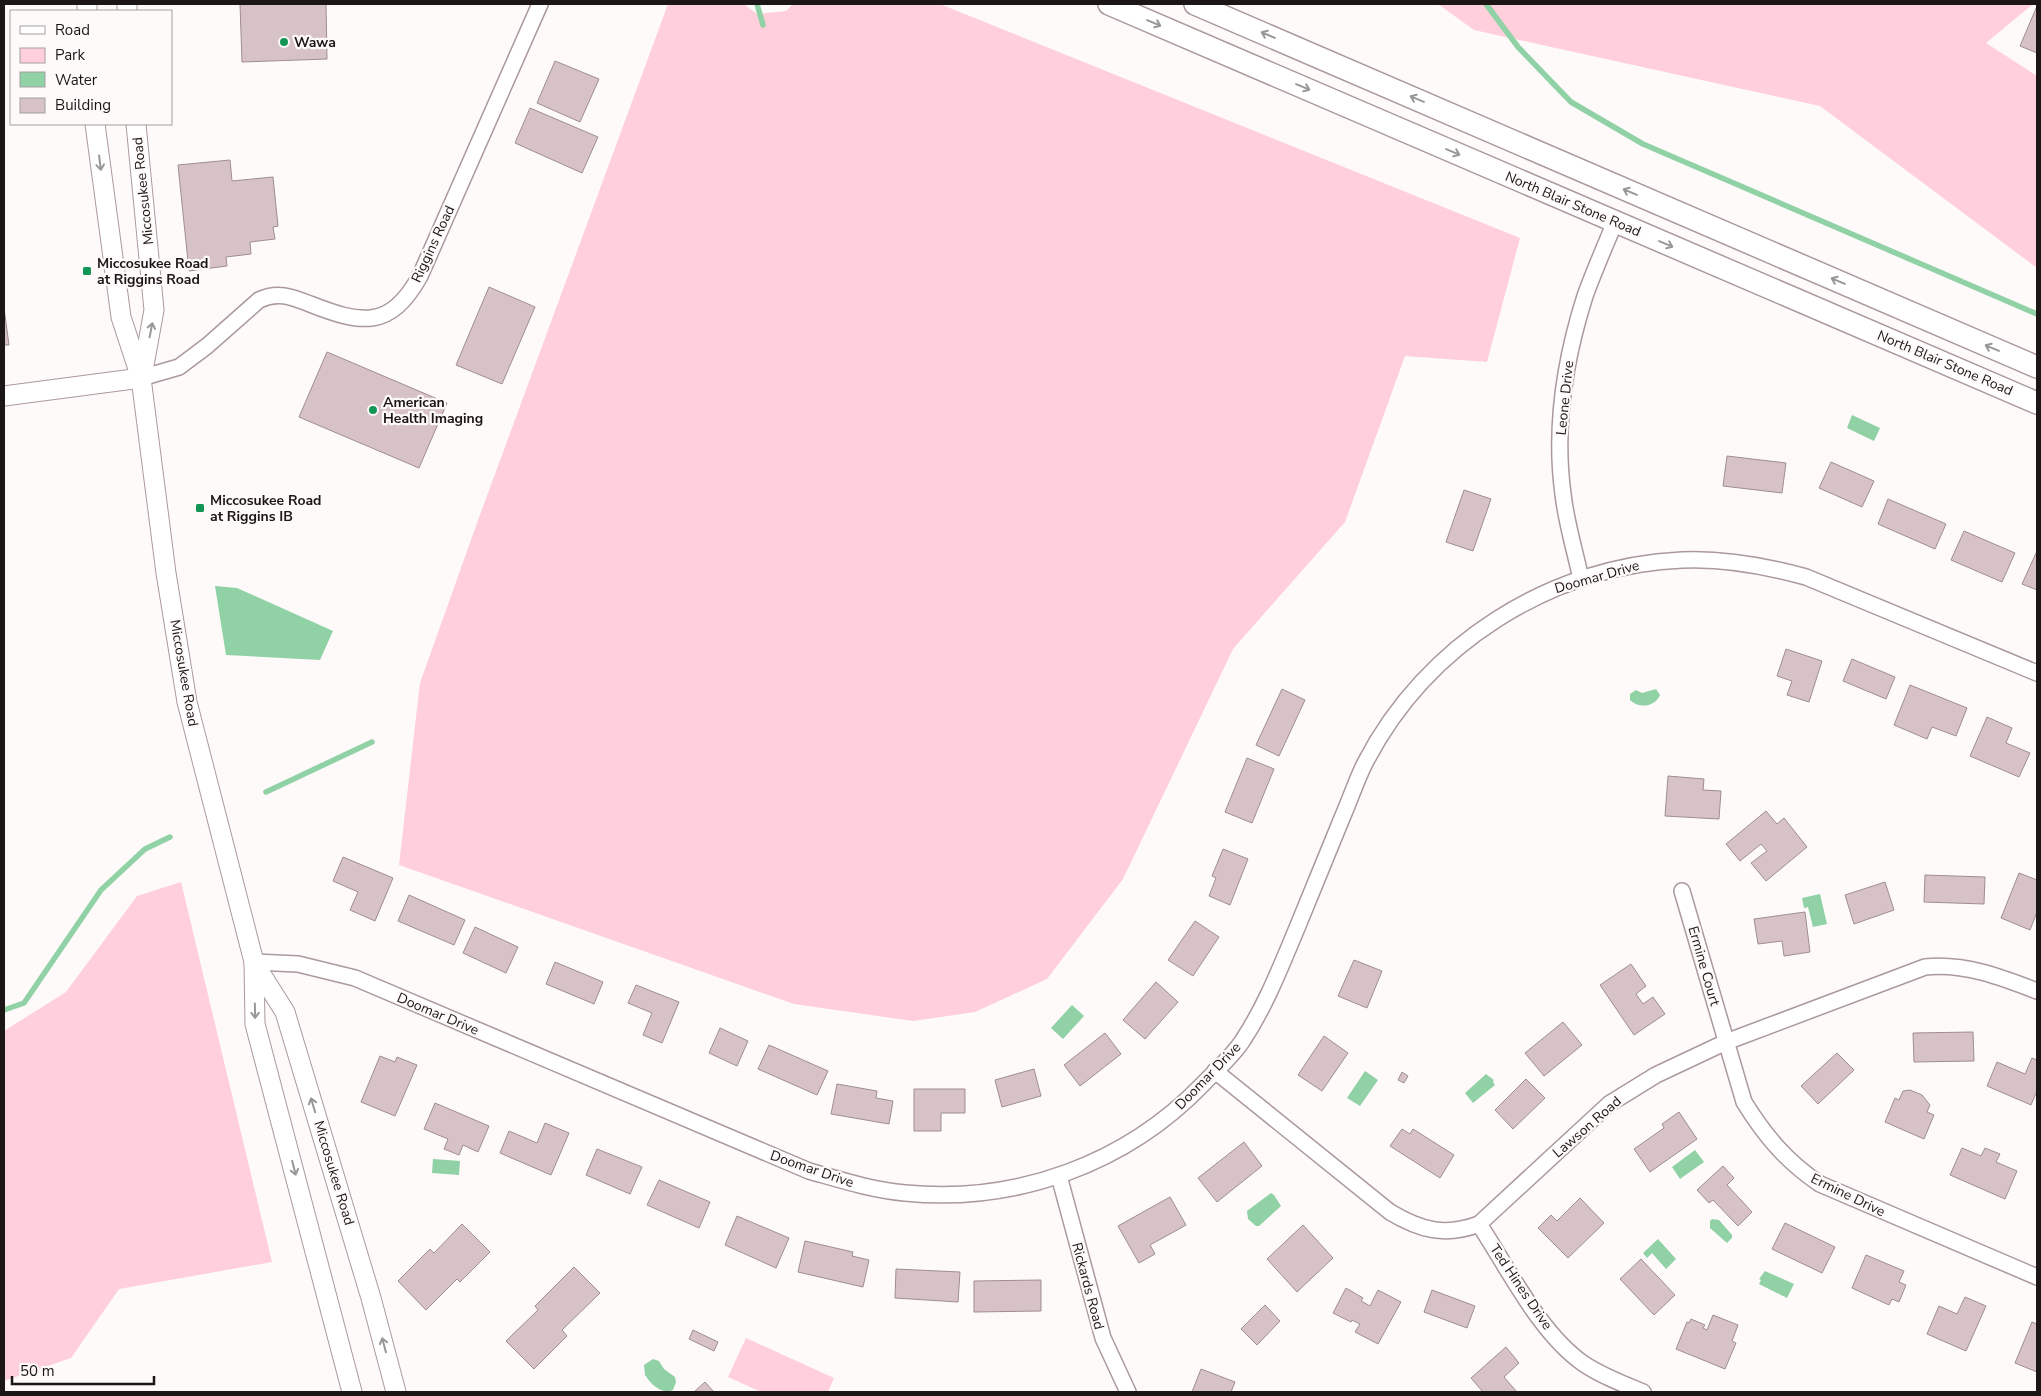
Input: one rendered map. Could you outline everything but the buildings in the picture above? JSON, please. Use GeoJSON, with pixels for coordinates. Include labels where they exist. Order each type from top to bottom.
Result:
{"type":"FeatureCollection","features":[{"type":"Feature","properties":{"kind":"main road","name":"North Blair Stone Road"},"geometry":{"type":"LineString","coordinates":[[1109,4],[2037,403]]}},
{"type":"Feature","properties":{"kind":"main road"},"geometry":{"type":"LineString","coordinates":[[1195,4],[2037,367]]}},
{"type":"Feature","properties":{"kind":"main road"},"geometry":{"type":"LineString","coordinates":[[1615,222],[1641,213],[1675,211]]}},
{"type":"Feature","properties":{"kind":"street","name":"Riggins Road"},"geometry":{"type":"LineString","coordinates":[[4,396],[141,378],[179,367],[207,346],[259,300],[268,296],[280,294],[290,296],[338,315],[356,319],[370,319],[386,314],[401,304],[420,276],[540,4]]}},
{"type":"Feature","properties":{"kind":"street","name":"Miccosukee Road"},"geometry":{"type":"LineString","coordinates":[[96,125],[121,317],[141,378],[169,589],[187,702],[254,962],[255,1024],[352,1392]]}},
{"type":"Feature","properties":{"kind":"street","name":"Miccosukee Road"},"geometry":{"type":"LineString","coordinates":[[136,125],[154,310],[141,378]]}},
{"type":"Feature","properties":{"kind":"street","name":"Leone Drive"},"geometry":{"type":"LineString","coordinates":[[1581,579],[1563,495],[1560,458],[1562,412],[1566,371],[1575,329],[1586,294],[1615,222]]}},
{"type":"Feature","properties":{"kind":"street","name":"Doomar Drive"},"geometry":{"type":"LineString","coordinates":[[254,962],[298,964],[355,978],[809,1171],[860,1186],[906,1193],[963,1195],[1022,1187],[1059,1176],[1100,1160],[1140,1137],[1185,1103],[1241,1044],[1271,991],[1364,766],[1385,728],[1409,696],[1439,664],[1471,636],[1528,600],[1581,579],[1628,566],[1686,560],[1734,562],[1775,568],[1806,577],[2037,673]]}},
{"type":"Feature","properties":{"kind":"street","name":"Ermine Court"},"geometry":{"type":"LineString","coordinates":[[1682,891],[1726,1042]]}},
{"type":"Feature","properties":{"kind":"street","name":"Miccosukee Road"},"geometry":{"type":"LineString","coordinates":[[254,962],[285,1012],[371,1298],[396,1392]]}},
{"type":"Feature","properties":{"kind":"street","name":"Lawson Road"},"geometry":{"type":"LineString","coordinates":[[1215,1071],[1390,1212],[1411,1225],[1431,1230],[1451,1231],[1466,1229],[1479,1224],[1609,1104],[1656,1075],[1726,1042],[1925,967],[1944,965],[1971,969],[2037,991]]}},
{"type":"Feature","properties":{"kind":"street","name":"Ermine Drive"},"geometry":{"type":"LineString","coordinates":[[1726,1042],[1744,1102],[1774,1145],[1800,1170],[1820,1184],[1859,1202],[2037,1277]]}},
{"type":"Feature","properties":{"kind":"street","name":"Rickards Road"},"geometry":{"type":"LineString","coordinates":[[1059,1176],[1103,1338],[1128,1392]]}},
{"type":"Feature","properties":{"kind":"street","name":"Ted Hines Drive"},"geometry":{"type":"LineString","coordinates":[[1479,1224],[1541,1320],[1566,1349],[1584,1364],[1612,1379],[1643,1392]]}},
{"type":"Feature","properties":{"kind":"green space"},"geometry":{"type":"Polygon","coordinates":[[[668,4],[744,4],[757,14],[786,11],[793,4],[940,4],[1520,238],[1487,362],[1405,356],[1345,522],[1233,649],[1123,879],[1047,979],[975,1012],[913,1021],[794,1004],[399,865],[420,683],[668,4]]]}},
{"type":"Feature","properties":{"kind":"green space"},"geometry":{"type":"Polygon","coordinates":[[[1438,4],[2033,4],[1986,43],[2037,76],[2037,268],[1820,106],[1474,30],[1438,4]]]}},
{"type":"Feature","properties":{"kind":"green space"},"geometry":{"type":"Polygon","coordinates":[[[181,882],[272,1262],[119,1289],[71,1358],[4,1381],[4,1031],[66,992],[137,896],[181,882]]]}},
{"type":"Feature","properties":{"kind":"green space"},"geometry":{"type":"Polygon","coordinates":[[[746,1338],[834,1378],[828,1392],[761,1392],[728,1377],[746,1338]]]}},
{"type":"Feature","properties":{"kind":"water"},"geometry":{"type":"Polygon","coordinates":[[[1852,415],[1880,428],[1874,441],[1847,428],[1852,415]]]}},
{"type":"Feature","properties":{"kind":"water"},"geometry":{"type":"Polygon","coordinates":[[[215,586],[237,588],[333,631],[320,660],[226,655],[215,586]]]}},
{"type":"Feature","properties":{"kind":"water"},"geometry":{"type":"Polygon","coordinates":[[[1656,689],[1660,695],[1651,704],[1642,706],[1630,700],[1630,694],[1636,690],[1642,693],[1656,689]]]}},
{"type":"Feature","properties":{"kind":"water"},"geometry":{"type":"Polygon","coordinates":[[[1820,894],[1827,924],[1813,927],[1808,907],[1804,908],[1802,898],[1820,894]]]}},
{"type":"Feature","properties":{"kind":"water"},"geometry":{"type":"Polygon","coordinates":[[[1072,1005],[1084,1016],[1063,1039],[1051,1028],[1072,1005]]]}},
{"type":"Feature","properties":{"kind":"water"},"geometry":{"type":"Polygon","coordinates":[[[1365,1071],[1378,1080],[1360,1106],[1347,1098],[1365,1071]]]}},
{"type":"Feature","properties":{"kind":"water"},"geometry":{"type":"Polygon","coordinates":[[[1486,1074],[1494,1080],[1495,1085],[1473,1103],[1465,1093],[1486,1074]]]}},
{"type":"Feature","properties":{"kind":"water"},"geometry":{"type":"Polygon","coordinates":[[[1695,1150],[1704,1162],[1680,1179],[1672,1167],[1695,1150]]]}},
{"type":"Feature","properties":{"kind":"water"},"geometry":{"type":"Polygon","coordinates":[[[433,1159],[460,1161],[459,1175],[432,1173],[433,1159]]]}},
{"type":"Feature","properties":{"kind":"water"},"geometry":{"type":"Polygon","coordinates":[[[1271,1193],[1281,1206],[1259,1226],[1256,1226],[1248,1219],[1247,1211],[1271,1193]]]}},
{"type":"Feature","properties":{"kind":"water"},"geometry":{"type":"Polygon","coordinates":[[[1712,1219],[1719,1220],[1732,1235],[1732,1238],[1727,1243],[1710,1228],[1710,1221],[1712,1219]]]}},
{"type":"Feature","properties":{"kind":"water"},"geometry":{"type":"Polygon","coordinates":[[[1658,1239],[1676,1259],[1666,1269],[1652,1253],[1647,1258],[1643,1253],[1658,1239]]]}},
{"type":"Feature","properties":{"kind":"water"},"geometry":{"type":"Polygon","coordinates":[[[1765,1271],[1794,1284],[1787,1298],[1759,1284],[1761,1280],[1759,1279],[1765,1271]]]}},
{"type":"Feature","properties":{"kind":"water"},"geometry":{"type":"Polygon","coordinates":[[[653,1359],[659,1361],[664,1369],[675,1377],[676,1382],[673,1390],[660,1390],[645,1375],[644,1365],[653,1359]]]}},
{"type":"Feature","properties":{"kind":"waterway"},"geometry":{"type":"LineString","coordinates":[[757,4],[763,25]]}},
{"type":"Feature","properties":{"kind":"waterway"},"geometry":{"type":"LineString","coordinates":[[1486,4],[1518,47],[1571,102],[1643,144],[2037,314]]}},
{"type":"Feature","properties":{"kind":"waterway"},"geometry":{"type":"LineString","coordinates":[[266,792],[372,742]]}},
{"type":"Feature","properties":{"kind":"waterway"},"geometry":{"type":"LineString","coordinates":[[4,1010],[24,1003],[101,890],[145,849],[170,837]]}},
{"type":"Feature","properties":{"kind":"place","name":"Wawa"},"geometry":{"type":"Point","coordinates":[284,42]}},
{"type":"Feature","properties":{"kind":"place","name":"Miccosukee Road at Riggins Road"},"geometry":{"type":"Point","coordinates":[87,271]}},
{"type":"Feature","properties":{"kind":"place","name":"American Health Imaging"},"geometry":{"type":"Point","coordinates":[373,410]}},
{"type":"Feature","properties":{"kind":"place","name":"Miccosukee Road at Riggins IB"},"geometry":{"type":"Point","coordinates":[200,508]}}]}
